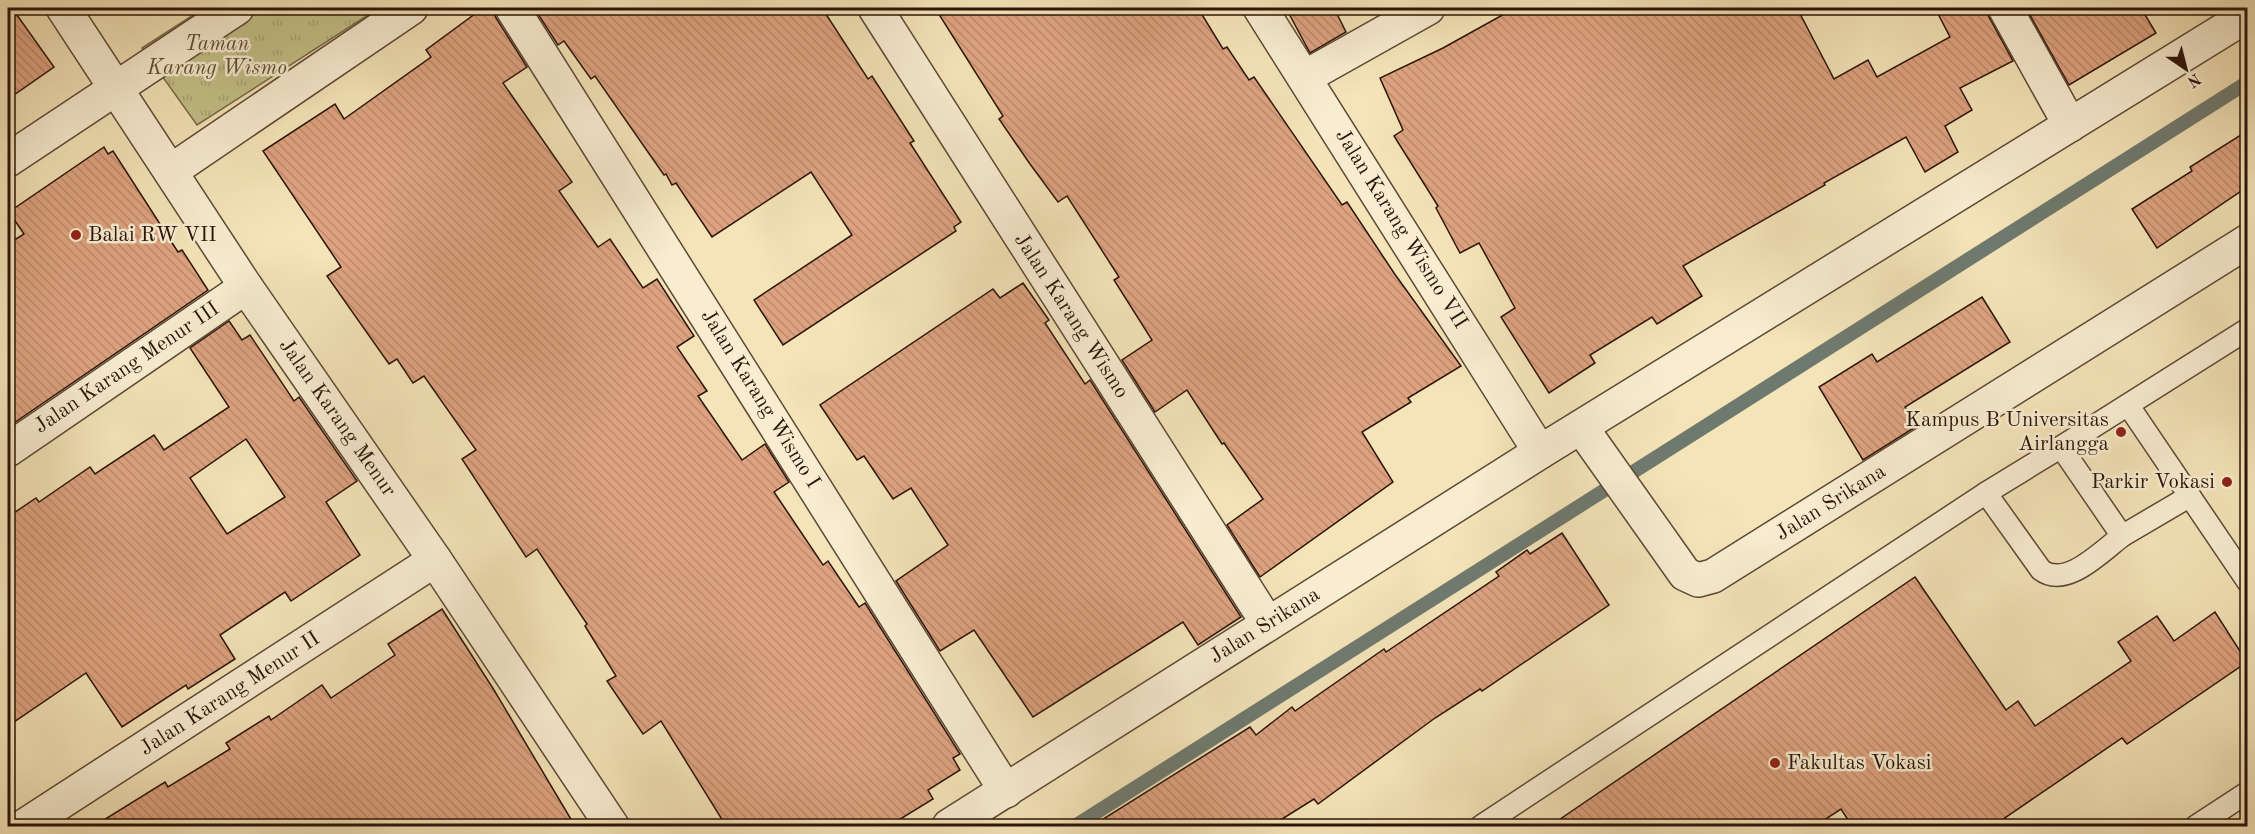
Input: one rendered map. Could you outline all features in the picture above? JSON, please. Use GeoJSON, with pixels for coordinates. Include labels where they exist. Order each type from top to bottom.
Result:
{"type":"FeatureCollection","features":[{"type":"Feature","properties":{"kind":"street","name":"Jalan Karang Menur"},"geometry":{"type":"LineString","coordinates":[[63,8],[246,286],[435,560],[610,826]]}},
{"type":"Feature","properties":{"kind":"street"},"geometry":{"type":"LineString","coordinates":[[8,160],[237,8]]}},
{"type":"Feature","properties":{"kind":"street"},"geometry":{"type":"LineString","coordinates":[[171,171],[411,8]]}},
{"type":"Feature","properties":{"kind":"street","name":"Jalan Karang Wismo I"},"geometry":{"type":"LineString","coordinates":[[512,8],[1006,790]]}},
{"type":"Feature","properties":{"kind":"street","name":"Jalan Karang Wismo"},"geometry":{"type":"LineString","coordinates":[[875,8],[1268,624]]}},
{"type":"Feature","properties":{"kind":"street","name":"Jalan Karang Wismo VII"},"geometry":{"type":"LineString","coordinates":[[1260,8],[1540,452]]}},
{"type":"Feature","properties":{"kind":"street"},"geometry":{"type":"LineString","coordinates":[[1305,77],[1428,8]]}},
{"type":"Feature","properties":{"kind":"street"},"geometry":{"type":"LineString","coordinates":[[2006,8],[2070,125]]}},
{"type":"Feature","properties":{"kind":"street","name":"Jalan Srikana"},"geometry":{"type":"LineString","coordinates":[[949,826],[1540,452],[2247,15]]}},
{"type":"Feature","properties":{"kind":"street","name":"Jalan Srikana"},"geometry":{"type":"LineString","coordinates":[[1581,427],[1646,522],[1685,574],[1698,580],[1713,576],[2247,241]]}},
{"type":"Feature","properties":{"kind":"street","name":"Jalan Karang Menur III"},"geometry":{"type":"LineString","coordinates":[[8,450],[246,286]]}},
{"type":"Feature","properties":{"kind":"street","name":"Jalan Karang Menur II"},"geometry":{"type":"LineString","coordinates":[[24,826],[435,560]]}},
{"type":"Feature","properties":{"kind":"lane"},"geometry":{"type":"LineString","coordinates":[[1481,826],[1986,493],[2247,329]]}},
{"type":"Feature","properties":{"kind":"lane"},"geometry":{"type":"LineString","coordinates":[[2128,405],[2247,582]]}},
{"type":"Feature","properties":{"kind":"lane"},"geometry":{"type":"LineString","coordinates":[[2061,447],[2122,536]]}},
{"type":"Feature","properties":{"kind":"lane"},"geometry":{"type":"LineString","coordinates":[[1986,493],[2035,563],[2049,576],[2070,573],[2122,536],[2190,496]]}},
{"type":"Feature","properties":{"kind":"lane"},"geometry":{"type":"LineString","coordinates":[[2196,826],[2247,792]]}},
{"type":"Feature","properties":{"kind":"green space","name":"Taman Karang Wismo"},"geometry":{"type":"Polygon","coordinates":[[[204,8],[379,8],[197,125],[142,48],[204,8]]]}},
{"type":"Feature","properties":{"kind":"building"},"geometry":{"type":"Polygon","coordinates":[[[8,8],[12,8],[54,67],[8,99],[8,8]]]}},
{"type":"Feature","properties":{"kind":"building"},"geometry":{"type":"Polygon","coordinates":[[[483,8],[493,8],[496,18],[527,67],[503,83],[572,182],[559,191],[598,247],[610,239],[643,288],[657,279],[694,336],[677,347],[707,391],[698,396],[742,460],[765,444],[789,482],[774,492],[823,565],[828,561],[859,607],[865,603],[960,754],[953,758],[960,770],[928,790],[933,799],[889,826],[726,826],[661,721],[643,734],[607,681],[616,676],[585,626],[587,624],[537,549],[526,557],[462,459],[476,450],[424,376],[413,383],[397,359],[389,364],[327,276],[341,267],[263,151],[335,104],[344,119],[431,57],[426,50],[483,8]]]}},
{"type":"Feature","properties":{"kind":"building"},"geometry":{"type":"Polygon","coordinates":[[[534,8],[822,8],[868,79],[872,76],[914,141],[910,143],[961,222],[954,227],[956,231],[783,345],[754,300],[852,235],[811,172],[712,237],[676,183],[672,185],[666,174],[664,175],[595,76],[591,79],[564,41],[558,45],[534,8]]]}},
{"type":"Feature","properties":{"kind":"building"},"geometry":{"type":"Polygon","coordinates":[[[935,8],[1198,8],[1223,49],[1227,47],[1249,80],[1254,77],[1342,205],[1347,202],[1394,273],[1461,366],[1408,398],[1411,402],[1362,432],[1393,482],[1260,577],[1227,525],[1263,499],[1224,443],[1222,444],[1187,390],[1155,412],[1122,360],[1152,340],[1114,280],[1119,277],[1067,196],[1058,202],[999,119],[1003,116],[935,8]]]}},
{"type":"Feature","properties":{"kind":"building"},"geometry":{"type":"Polygon","coordinates":[[[1286,8],[1334,8],[1346,32],[1310,53],[1286,8]]]}},
{"type":"Feature","properties":{"kind":"building"},"geometry":{"type":"Polygon","coordinates":[[[1515,8],[1797,8],[1834,79],[1868,60],[1877,77],[1950,37],[1935,8],[1986,8],[2013,61],[1960,88],[1972,110],[1945,126],[1958,152],[1925,172],[1906,137],[1683,266],[1702,296],[1657,324],[1652,317],[1590,355],[1595,363],[1549,393],[1501,317],[1515,308],[1479,243],[1460,253],[1436,208],[1438,206],[1394,136],[1403,130],[1380,78],[1443,48],[1515,8]]]}},
{"type":"Feature","properties":{"kind":"building"},"geometry":{"type":"Polygon","coordinates":[[[2026,8],[2141,8],[2156,33],[2069,85],[2026,8]]]}},
{"type":"Feature","properties":{"kind":"building"},"geometry":{"type":"Polygon","coordinates":[[[2247,131],[2247,187],[2157,248],[2132,209],[2192,171],[2190,167],[2247,131]]]}},
{"type":"Feature","properties":{"kind":"building"},"geometry":{"type":"Polygon","coordinates":[[[104,147],[108,154],[113,151],[178,252],[182,250],[208,290],[8,427],[8,244],[24,234],[9,212],[104,147]]]}},
{"type":"Feature","properties":{"kind":"building"},"geometry":{"type":"Polygon","coordinates":[[[1023,283],[1049,320],[1045,323],[1085,384],[1090,380],[1241,617],[1198,645],[1183,622],[1033,717],[974,630],[940,651],[896,581],[948,545],[911,488],[893,499],[864,456],[857,460],[820,405],[993,289],[1000,298],[1023,283]]]}},
{"type":"Feature","properties":{"kind":"building"},"geometry":{"type":"Polygon","coordinates":[[[1982,297],[2010,342],[1905,407],[1917,426],[1863,460],[1819,387],[1872,354],[1877,362],[1982,297]]]}},
{"type":"Feature","properties":{"kind":"building"},"geometry":{"type":"Polygon","coordinates":[[[229,321],[242,340],[250,335],[294,401],[299,397],[357,481],[326,502],[360,555],[291,601],[285,592],[220,635],[235,659],[188,689],[186,685],[122,727],[86,673],[8,726],[8,517],[36,498],[39,502],[90,467],[95,474],[154,435],[164,450],[229,407],[190,348],[229,321]],[[246,439],[190,478],[227,534],[285,497],[246,439]]]}},
{"type":"Feature","properties":{"kind":"building"},"geometry":{"type":"Polygon","coordinates":[[[1562,533],[1609,605],[1482,691],[1480,689],[1435,718],[1318,804],[1314,799],[1271,826],[1092,826],[1250,727],[1256,735],[1292,707],[1295,711],[1384,649],[1386,652],[1499,576],[1496,572],[1527,550],[1530,554],[1562,533]]]}},
{"type":"Feature","properties":{"kind":"building","name":"Fakultas Vokasi"},"geometry":{"type":"Polygon","coordinates":[[[1915,577],[2006,710],[2018,701],[2035,726],[2131,661],[2118,642],[2157,616],[2174,641],[2215,612],[2247,662],[2127,744],[2122,738],[1993,826],[1852,826],[1841,809],[1815,826],[1550,826],[1915,577]]]}},
{"type":"Feature","properties":{"kind":"building"},"geometry":{"type":"Polygon","coordinates":[[[442,609],[494,690],[575,826],[94,826],[165,782],[168,787],[230,749],[226,743],[269,716],[271,720],[322,685],[331,698],[395,655],[388,644],[442,609]]]}},
{"type":"Feature","properties":{"kind":"waterway"},"geometry":{"type":"LineString","coordinates":[[1075,826],[2248,82]]}},
{"type":"Feature","properties":{"kind":"place","name":"Balai RW VII"},"geometry":{"type":"Point","coordinates":[76,235]}},
{"type":"Feature","properties":{"kind":"place","name":"Kampus B Universitas Airlangga"},"geometry":{"type":"Point","coordinates":[2121,432]}},
{"type":"Feature","properties":{"kind":"place","name":"Parkir Vokasi"},"geometry":{"type":"Point","coordinates":[2227,482]}},
{"type":"Feature","properties":{"kind":"place","name":"Fakultas Vokasi"},"geometry":{"type":"Point","coordinates":[1775,763]}}]}
